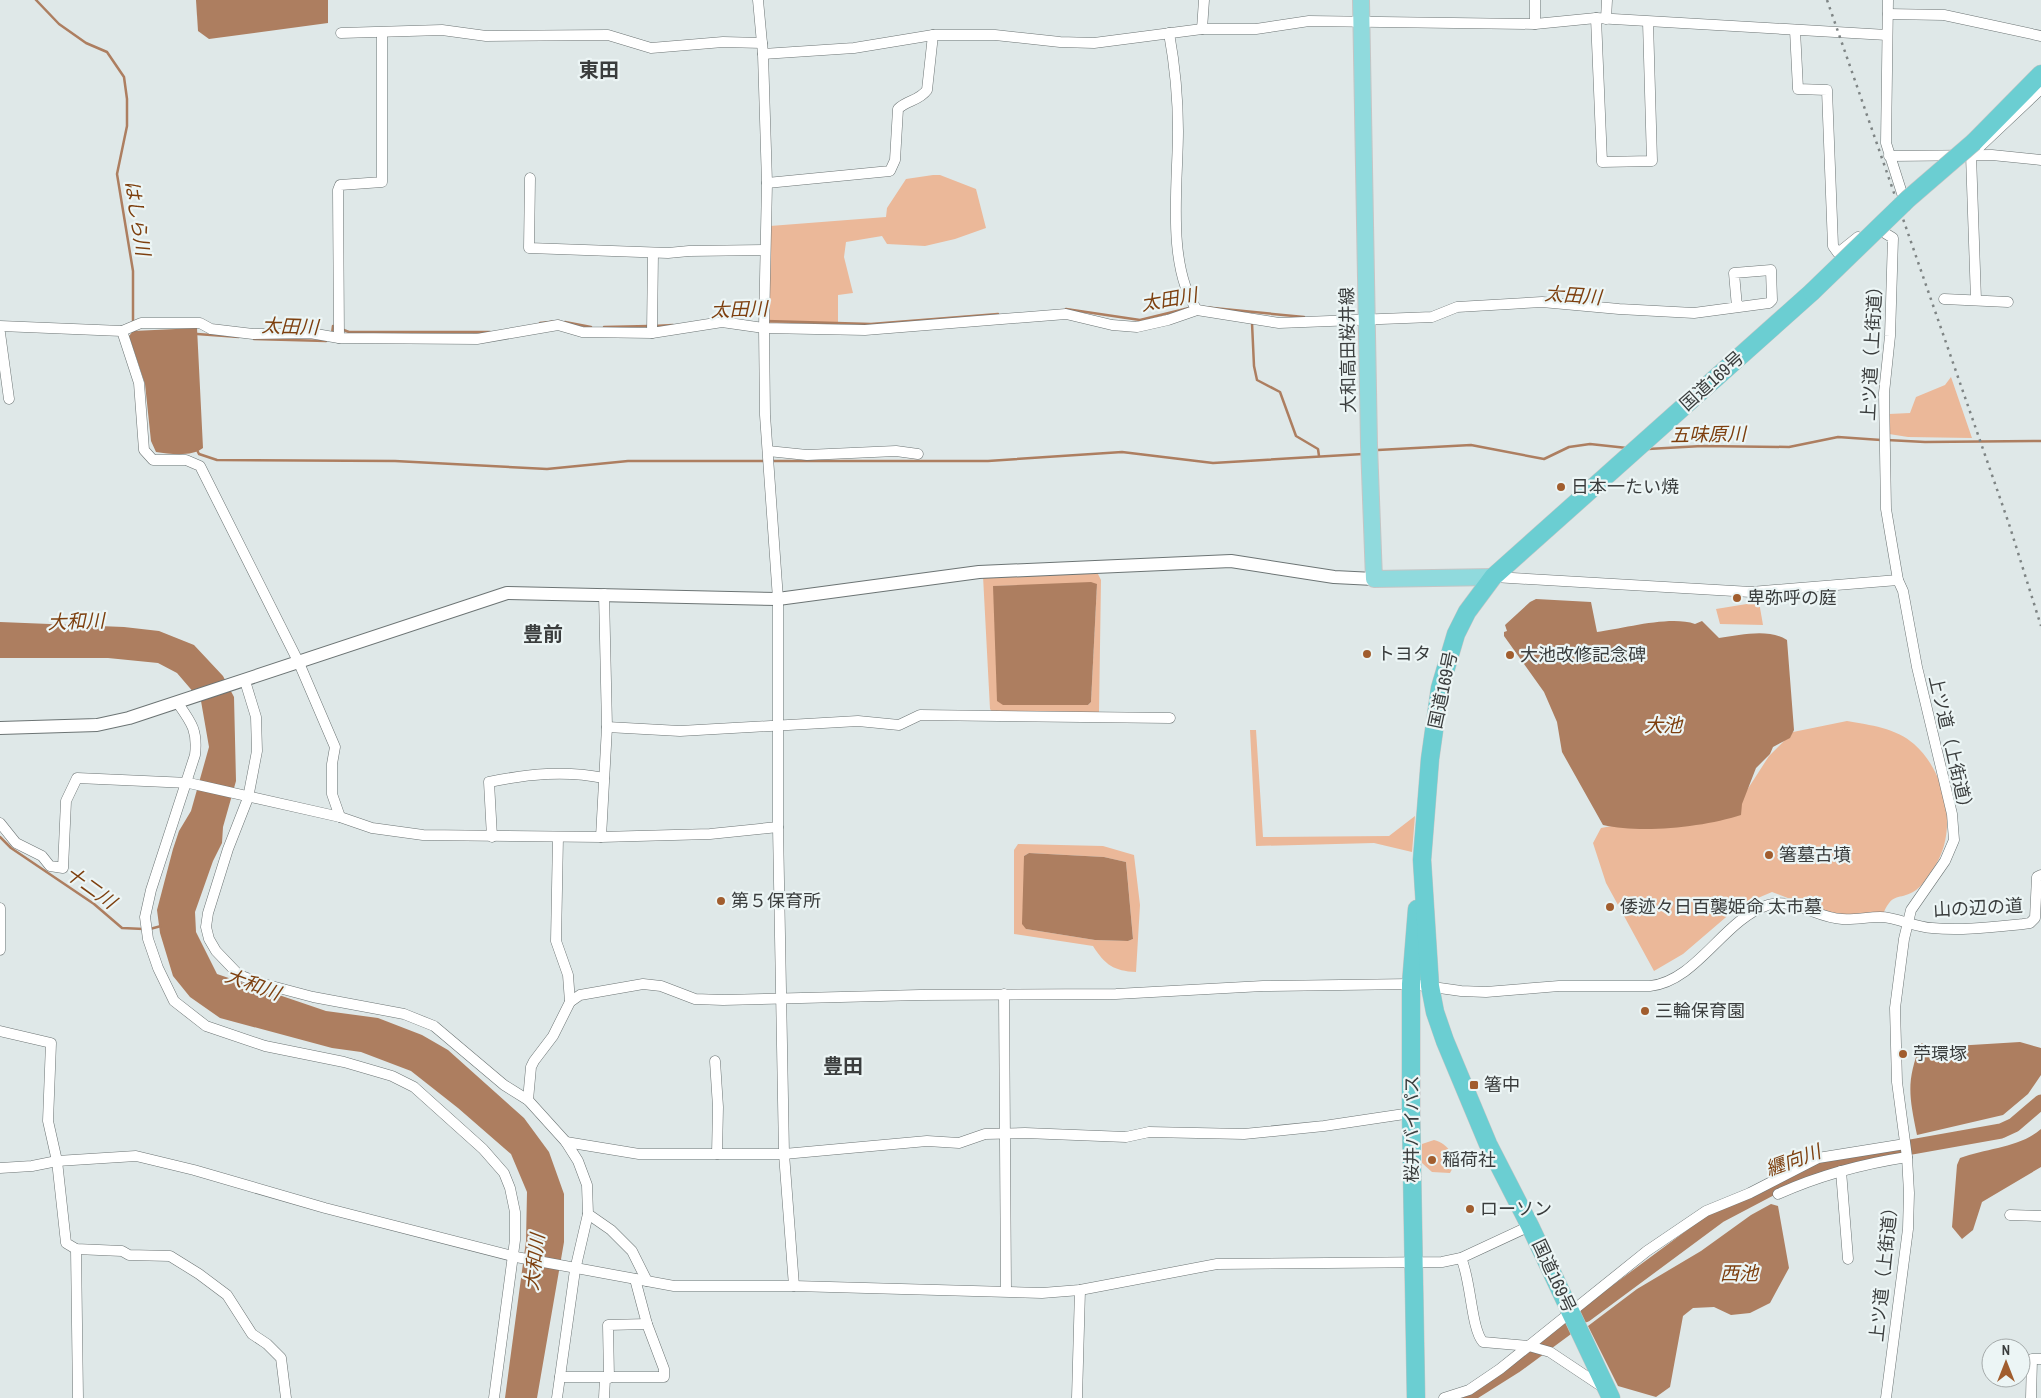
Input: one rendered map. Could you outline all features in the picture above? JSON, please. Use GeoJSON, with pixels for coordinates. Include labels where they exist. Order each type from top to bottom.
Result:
{"type":"FeatureCollection","features":[{"type":"Feature","properties":{"kind":"highway","name":"国道169号"},"geometry":{"type":"LineString","coordinates":[[1609,1394],[1530,1226],[1488,1144],[1445,1041],[1435,1012],[1430,986],[1422,860],[1430,758],[1440,688],[1456,634],[1467,612],[1493,577],[1812,292],[1908,198],[1972,149],[2041,74]]}},
{"type":"Feature","properties":{"kind":"highway","name":"桜井バイパス"},"geometry":{"type":"LineString","coordinates":[[1416,1398],[1411,1113],[1412,984],[1422,860]]}},
{"type":"Feature","properties":{"kind":"main road","name":"大和高田桜井線"},"geometry":{"type":"LineString","coordinates":[[1361,0],[1374,579]]}},
{"type":"Feature","properties":{"kind":"main road"},"geometry":{"type":"LineString","coordinates":[[1374,579],[1493,577]]}},
{"type":"Feature","properties":{"kind":"street"},"geometry":{"type":"LineString","coordinates":[[758,0],[763,54],[767,182],[764,328],[768,451],[778,599],[778,827],[784,1154],[794,1286]]}},
{"type":"Feature","properties":{"kind":"street"},"geometry":{"type":"LineString","coordinates":[[1202,29],[1204,0]]}},
{"type":"Feature","properties":{"kind":"street"},"geometry":{"type":"LineString","coordinates":[[1535,0],[1535,24]]}},
{"type":"Feature","properties":{"kind":"street"},"geometry":{"type":"LineString","coordinates":[[1607,0],[1601,19],[1602,162],[1652,161],[1648,22]]}},
{"type":"Feature","properties":{"kind":"street"},"geometry":{"type":"LineString","coordinates":[[1888,0],[1886,143],[1908,209]]}},
{"type":"Feature","properties":{"kind":"street"},"geometry":{"type":"LineString","coordinates":[[1888,14],[1944,15],[2041,36]]}},
{"type":"Feature","properties":{"kind":"street"},"geometry":{"type":"LineString","coordinates":[[763,54],[854,48],[934,36],[995,35],[1060,42],[1094,43],[1202,29],[1256,29],[1303,21],[1362,20],[1535,24],[1601,19],[1887,35]]}},
{"type":"Feature","properties":{"kind":"street"},"geometry":{"type":"LineString","coordinates":[[341,33],[442,30],[486,36],[608,35],[651,48],[723,42],[762,43]]}},
{"type":"Feature","properties":{"kind":"street","name":"上ツ道（上街道）"},"geometry":{"type":"LineString","coordinates":[[1795,30],[1798,89],[1827,90],[1833,246],[1838,253],[1871,225],[1893,238],[1890,336],[1884,402],[1886,509],[1898,580],[1903,592],[1914,652],[1952,814],[1954,840],[1945,861],[1914,903],[1906,923],[1895,1008],[1897,1082],[1906,1150],[1908,1229],[1886,1398]]}},
{"type":"Feature","properties":{"kind":"street"},"geometry":{"type":"LineString","coordinates":[[1169,32],[1177,74],[1178,132],[1175,201],[1182,282],[1197,310]]}},
{"type":"Feature","properties":{"kind":"street"},"geometry":{"type":"LineString","coordinates":[[339,338],[338,190],[340,184],[382,182],[382,33]]}},
{"type":"Feature","properties":{"kind":"street"},"geometry":{"type":"LineString","coordinates":[[767,182],[890,171],[895,160],[898,108],[902,104],[922,97],[927,90],[934,36]]}},
{"type":"Feature","properties":{"kind":"street"},"geometry":{"type":"LineString","coordinates":[[1972,149],[2041,89]]}},
{"type":"Feature","properties":{"kind":"street"},"geometry":{"type":"LineString","coordinates":[[1889,156],[1972,149],[1992,155],[2041,160]]}},
{"type":"Feature","properties":{"kind":"street"},"geometry":{"type":"LineString","coordinates":[[1972,149],[1976,300]]}},
{"type":"Feature","properties":{"kind":"street"},"geometry":{"type":"LineString","coordinates":[[530,178],[529,248],[653,253],[765,250]]}},
{"type":"Feature","properties":{"kind":"street"},"geometry":{"type":"LineString","coordinates":[[652,332],[653,253]]}},
{"type":"Feature","properties":{"kind":"street"},"geometry":{"type":"LineString","coordinates":[[0,326],[122,331],[141,323],[200,324],[211,329],[253,334],[310,333],[339,338],[476,339],[558,326],[582,332],[652,332],[722,322],[764,328],[865,330],[1066,314],[1112,326],[1137,327],[1197,310],[1278,323],[1432,317],[1457,307],[1542,302],[1619,309],[1694,312],[1769,304],[1772,300],[1771,270],[1734,273],[1737,307]]}},
{"type":"Feature","properties":{"kind":"street"},"geometry":{"type":"LineString","coordinates":[[1944,299],[2008,302]]}},
{"type":"Feature","properties":{"kind":"street"},"geometry":{"type":"LineString","coordinates":[[122,331],[139,383],[144,450],[153,460],[186,460],[200,466],[299,663],[335,747],[332,764],[332,794],[340,817]]}},
{"type":"Feature","properties":{"kind":"street"},"geometry":{"type":"LineString","coordinates":[[0,334],[9,399]]}},
{"type":"Feature","properties":{"kind":"street"},"geometry":{"type":"LineString","coordinates":[[768,451],[807,455],[896,451],[918,454]]}},
{"type":"Feature","properties":{"kind":"street"},"geometry":{"type":"LineString","coordinates":[[1521,552],[1514,571],[1521,577]]}},
{"type":"Feature","properties":{"kind":"street"},"geometry":{"type":"LineString","coordinates":[[0,728],[98,725],[129,718],[507,594],[604,594],[778,599],[979,572],[1231,561],[1334,577],[1374,579]]}},
{"type":"Feature","properties":{"kind":"street"},"geometry":{"type":"LineString","coordinates":[[1493,577],[1521,577],[1751,592],[1898,580]]}},
{"type":"Feature","properties":{"kind":"street"},"geometry":{"type":"LineString","coordinates":[[601,837],[607,727],[604,594]]}},
{"type":"Feature","properties":{"kind":"street"},"geometry":{"type":"LineString","coordinates":[[242,682],[256,716],[256,751],[246,797],[208,913],[206,927],[209,939],[226,963],[239,975],[260,983],[313,997],[404,1014],[434,1026],[504,1085],[528,1100],[566,1142],[578,1161],[587,1185],[588,1214],[572,1269],[556,1398]]}},
{"type":"Feature","properties":{"kind":"street"},"geometry":{"type":"LineString","coordinates":[[180,702],[192,723],[196,740],[195,755],[151,890],[145,917],[148,939],[158,968],[174,1001],[206,1026],[265,1046],[344,1062],[392,1076],[414,1087],[483,1149],[504,1172],[510,1188],[515,1212],[514,1257],[494,1398]]}},
{"type":"Feature","properties":{"kind":"street"},"geometry":{"type":"LineString","coordinates":[[607,727],[680,731],[858,721],[899,725],[920,714],[1170,718]]}},
{"type":"Feature","properties":{"kind":"street"},"geometry":{"type":"LineString","coordinates":[[492,837],[489,782],[524,775],[578,772],[604,778]]}},
{"type":"Feature","properties":{"kind":"street"},"geometry":{"type":"LineString","coordinates":[[0,823],[16,843],[42,856],[50,866],[63,868],[66,801],[77,778],[187,783],[340,817],[372,828],[423,835],[601,837],[710,834],[778,827]]}},
{"type":"Feature","properties":{"kind":"street"},"geometry":{"type":"LineString","coordinates":[[528,1100],[531,1067],[534,1060],[553,1036],[570,1002],[568,975],[556,941],[558,837]]}},
{"type":"Feature","properties":{"kind":"street","name":"山の辺の道"},"geometry":{"type":"LineString","coordinates":[[570,1002],[580,995],[643,984],[660,986],[695,999],[1116,994],[1263,986],[1412,984],[1461,992],[1486,992],[1559,986],[1658,985],[1680,974],[1741,921],[1768,905],[1789,903],[1841,920],[1879,917],[1933,928],[2030,923],[2037,914],[2038,878],[2041,874]]}},
{"type":"Feature","properties":{"kind":"street"},"geometry":{"type":"LineString","coordinates":[[0,908],[0,950]]}},
{"type":"Feature","properties":{"kind":"street"},"geometry":{"type":"LineString","coordinates":[[1004,994],[1006,1291]]}},
{"type":"Feature","properties":{"kind":"street"},"geometry":{"type":"LineString","coordinates":[[0,1031],[51,1043],[48,1121],[57,1161],[66,1243],[76,1248],[122,1251],[129,1255],[170,1256],[199,1274],[226,1295],[252,1334],[267,1344],[281,1358],[286,1398]]}},
{"type":"Feature","properties":{"kind":"street"},"geometry":{"type":"LineString","coordinates":[[715,1060],[718,1107],[717,1154]]}},
{"type":"Feature","properties":{"kind":"street"},"geometry":{"type":"LineString","coordinates":[[566,1142],[639,1154],[784,1154],[926,1141],[959,1143],[985,1134],[1006,1133],[1126,1137],[1149,1132],[1244,1134],[1324,1126],[1411,1113]]}},
{"type":"Feature","properties":{"kind":"street"},"geometry":{"type":"LineString","coordinates":[[1778,1194],[1810,1179],[1906,1150]]}},
{"type":"Feature","properties":{"kind":"street"},"geometry":{"type":"LineString","coordinates":[[1444,1398],[1469,1390],[1500,1369],[1646,1251],[1706,1211],[1750,1192],[1818,1158],[1906,1150]]}},
{"type":"Feature","properties":{"kind":"street"},"geometry":{"type":"LineString","coordinates":[[0,1168],[32,1166],[57,1161],[136,1156],[514,1257],[674,1286],[794,1286],[1042,1293],[1080,1290],[1217,1264],[1413,1264],[1460,1258],[1530,1226]]}},
{"type":"Feature","properties":{"kind":"street"},"geometry":{"type":"LineString","coordinates":[[1841,1171],[1848,1259]]}},
{"type":"Feature","properties":{"kind":"street"},"geometry":{"type":"LineString","coordinates":[[588,1214],[611,1230],[632,1250],[647,1281]]}},
{"type":"Feature","properties":{"kind":"street"},"geometry":{"type":"LineString","coordinates":[[2010,1214],[2041,1216]]}},
{"type":"Feature","properties":{"kind":"street"},"geometry":{"type":"LineString","coordinates":[[76,1248],[78,1398]]}},
{"type":"Feature","properties":{"kind":"street"},"geometry":{"type":"LineString","coordinates":[[1460,1258],[1466,1270],[1480,1338],[1483,1342],[1530,1346],[1550,1352],[1609,1394]]}},
{"type":"Feature","properties":{"kind":"street"},"geometry":{"type":"LineString","coordinates":[[560,1377],[664,1378],[664,1369],[647,1324],[635,1279]]}},
{"type":"Feature","properties":{"kind":"street"},"geometry":{"type":"LineString","coordinates":[[1077,1398],[1080,1290]]}},
{"type":"Feature","properties":{"kind":"street"},"geometry":{"type":"LineString","coordinates":[[604,1398],[607,1378],[608,1324],[647,1324]]}},
{"type":"Feature","properties":{"kind":"street"},"geometry":{"type":"LineString","coordinates":[[2031,1398],[2032,1359],[2041,1359]]}},
{"type":"Feature","properties":{"kind":"shaded area"},"geometry":{"type":"Polygon","coordinates":[[[940,175],[976,189],[986,228],[955,239],[925,246],[887,244],[882,236],[846,242],[844,257],[853,293],[838,295],[838,327],[768,325],[770,226],[886,217],[887,208],[906,179],[940,175]]]}},
{"type":"Feature","properties":{"kind":"shaded area"},"geometry":{"type":"Polygon","coordinates":[[[1951,377],[1972,438],[1908,437],[1889,434],[1889,414],[1910,413],[1916,397],[1945,385],[1951,377]]]}},
{"type":"Feature","properties":{"kind":"shaded area"},"geometry":{"type":"Polygon","coordinates":[[[1097,572],[1101,580],[1099,713],[993,713],[990,709],[983,576],[1037,576],[1097,572]],[[1097,584],[993,586],[1088,705],[1091,702],[1097,584]]]}},
{"type":"Feature","properties":{"kind":"shaded area"},"geometry":{"type":"Polygon","coordinates":[[[1759,602],[1763,625],[1720,624],[1716,609],[1759,602]]]}},
{"type":"Feature","properties":{"kind":"shaded area","name":"箸墓古墳"},"geometry":{"type":"Polygon","coordinates":[[[1847,721],[1882,728],[1899,734],[1914,744],[1935,771],[1946,804],[1946,838],[1941,854],[1924,882],[1913,892],[1893,899],[1884,912],[1848,915],[1822,911],[1772,892],[1739,906],[1683,954],[1654,971],[1606,883],[1593,843],[1601,828],[1628,823],[1729,818],[1769,756],[1793,732],[1847,721]]]}},
{"type":"Feature","properties":{"kind":"shaded area"},"geometry":{"type":"Polygon","coordinates":[[[1250,730],[1256,730],[1263,837],[1389,836],[1415,816],[1412,852],[1374,843],[1256,846],[1250,730]]]}},
{"type":"Feature","properties":{"kind":"shaded area"},"geometry":{"type":"Polygon","coordinates":[[[1018,844],[1103,846],[1134,855],[1140,905],[1136,972],[1111,966],[1093,946],[1014,934],[1014,850],[1018,844]],[[1029,853],[1024,856],[1026,929],[1095,940],[1128,941],[1133,939],[1126,862],[1104,857],[1029,853]]]}},
{"type":"Feature","properties":{"kind":"shaded area"},"geometry":{"type":"Polygon","coordinates":[[[1434,1140],[1444,1144],[1451,1152],[1453,1162],[1450,1173],[1432,1172],[1422,1163],[1422,1144],[1434,1140]]]}},
{"type":"Feature","properties":{"kind":"water"},"geometry":{"type":"Polygon","coordinates":[[[196,0],[328,0],[328,23],[209,39],[198,31],[196,0]]]}},
{"type":"Feature","properties":{"kind":"water"},"geometry":{"type":"Polygon","coordinates":[[[197,328],[203,448],[187,454],[156,452],[151,441],[145,384],[129,336],[133,331],[197,328]]]}},
{"type":"Feature","properties":{"kind":"water"},"geometry":{"type":"Polygon","coordinates":[[[1091,582],[1097,584],[1091,702],[1088,705],[1003,705],[997,701],[993,586],[1091,582]]]}},
{"type":"Feature","properties":{"kind":"water","name":"大池"},"geometry":{"type":"Polygon","coordinates":[[[1536,599],[1591,602],[1597,632],[1660,622],[1673,621],[1695,624],[1702,621],[1719,638],[1763,633],[1780,636],[1787,640],[1794,730],[1790,738],[1773,747],[1770,754],[1756,768],[1742,804],[1741,815],[1709,823],[1673,828],[1636,829],[1603,825],[1562,752],[1557,722],[1544,692],[1504,636],[1504,632],[1507,631],[1505,625],[1530,602],[1536,599]]]}},
{"type":"Feature","properties":{"kind":"water","name":"大和川"},"geometry":{"type":"Polygon","coordinates":[[[0,622],[124,627],[159,631],[194,645],[223,676],[234,697],[236,781],[223,827],[222,843],[213,861],[195,912],[196,932],[217,974],[326,1011],[378,1018],[422,1035],[448,1050],[524,1118],[549,1152],[564,1194],[564,1242],[537,1398],[505,1398],[526,1241],[527,1192],[511,1154],[458,1108],[411,1071],[361,1052],[332,1048],[220,1018],[190,997],[173,976],[160,933],[157,910],[173,849],[179,831],[191,811],[209,747],[201,701],[177,673],[158,663],[108,658],[0,658],[0,622]]]}},
{"type":"Feature","properties":{"kind":"water"},"geometry":{"type":"Polygon","coordinates":[[[1029,853],[1104,857],[1126,862],[1133,939],[1128,941],[1095,940],[1026,929],[1022,924],[1024,856],[1029,853]]]}},
{"type":"Feature","properties":{"kind":"water"},"geometry":{"type":"Polygon","coordinates":[[[2020,1042],[2041,1048],[2041,1075],[2028,1094],[2003,1115],[1917,1135],[1910,1089],[1913,1068],[1921,1043],[1938,1047],[2020,1042]]]}},
{"type":"Feature","properties":{"kind":"water"},"geometry":{"type":"Polygon","coordinates":[[[2041,1129],[2041,1167],[1982,1202],[1973,1230],[1962,1239],[1952,1227],[1957,1165],[1960,1158],[2013,1144],[2041,1129]]]}},
{"type":"Feature","properties":{"kind":"water","name":"西池"},"geometry":{"type":"Polygon","coordinates":[[[1771,1204],[1778,1206],[1789,1268],[1770,1303],[1750,1313],[1731,1315],[1714,1307],[1693,1308],[1683,1316],[1670,1387],[1656,1397],[1618,1386],[1588,1326],[1637,1289],[1701,1251],[1751,1215],[1771,1204]]]}},
{"type":"Feature","properties":{"kind":"waterway","name":"はしら川"},"geometry":{"type":"LineString","coordinates":[[36,0],[59,24],[86,43],[107,52],[124,77],[127,99],[127,126],[117,174],[133,271],[133,323]]}},
{"type":"Feature","properties":{"kind":"waterway","name":"太田川"},"geometry":{"type":"LineString","coordinates":[[1066,309],[1140,320],[1193,307]]}},
{"type":"Feature","properties":{"kind":"waterway","name":"五味原川"},"geometry":{"type":"LineString","coordinates":[[1203,307],[1304,317]]}},
{"type":"Feature","properties":{"kind":"waterway","name":"太田川"},"geometry":{"type":"LineString","coordinates":[[766,321],[871,324],[998,314]]}},
{"type":"Feature","properties":{"kind":"waterway","name":"太田川"},"geometry":{"type":"LineString","coordinates":[[540,323],[559,321]]}},
{"type":"Feature","properties":{"kind":"waterway","name":"太田川"},"geometry":{"type":"LineString","coordinates":[[565,322],[591,327]]}},
{"type":"Feature","properties":{"kind":"waterway","name":"五味原川"},"geometry":{"type":"LineString","coordinates":[[1252,323],[1254,366],[1257,380],[1280,392],[1296,436],[1318,449],[1319,456]]}},
{"type":"Feature","properties":{"kind":"waterway","name":"太田川"},"geometry":{"type":"LineString","coordinates":[[654,326],[673,325]]}},
{"type":"Feature","properties":{"kind":"waterway","name":"太田川"},"geometry":{"type":"LineString","coordinates":[[332,334],[333,326],[336,327]]}},
{"type":"Feature","properties":{"kind":"waterway","name":"太田川"},"geometry":{"type":"LineString","coordinates":[[604,327],[649,326]]}},
{"type":"Feature","properties":{"kind":"waterway","name":"太田川"},"geometry":{"type":"LineString","coordinates":[[341,329],[349,332],[490,332]]}},
{"type":"Feature","properties":{"kind":"waterway","name":"太田川"},"geometry":{"type":"LineString","coordinates":[[197,334],[239,337]]}},
{"type":"Feature","properties":{"kind":"waterway","name":"太田川"},"geometry":{"type":"LineString","coordinates":[[254,339],[326,341]]}},
{"type":"Feature","properties":{"kind":"waterway","name":"五味原川"},"geometry":{"type":"LineString","coordinates":[[1648,449],[1702,446],[1789,447],[1838,437],[1881,440]]}},
{"type":"Feature","properties":{"kind":"waterway","name":"五味原川"},"geometry":{"type":"LineString","coordinates":[[1887,440],[1925,442],[2041,441]]}},
{"type":"Feature","properties":{"kind":"waterway","name":"五味原川"},"geometry":{"type":"LineString","coordinates":[[1378,450],[1471,445],[1544,459],[1569,447],[1590,444],[1627,448]]}},
{"type":"Feature","properties":{"kind":"waterway"},"geometry":{"type":"LineString","coordinates":[[197,450],[199,454],[217,460],[395,461],[547,469],[628,461],[765,461]]}},
{"type":"Feature","properties":{"kind":"waterway"},"geometry":{"type":"LineString","coordinates":[[770,461],[988,461],[1122,452],[1213,463],[1363,454]]}},
{"type":"Feature","properties":{"kind":"waterway","name":"十二川"},"geometry":{"type":"LineString","coordinates":[[0,837],[11,848],[94,904],[122,928],[144,929]]}},
{"type":"Feature","properties":{"kind":"waterway","name":"十二川"},"geometry":{"type":"LineString","coordinates":[[150,929],[161,926]]}},
{"type":"Feature","properties":{"kind":"waterway","name":"纒向川"},"geometry":{"type":"LineString","coordinates":[[1585,1315],[1720,1215],[1783,1182],[1823,1167],[1872,1154],[2001,1131],[2014,1125],[2041,1102]]}},
{"type":"Feature","properties":{"kind":"waterway","name":"纒向川"},"geometry":{"type":"LineString","coordinates":[[1464,1398],[1515,1366],[1568,1327]]}},
{"type":"Feature","properties":{"kind":"railway"},"geometry":{"type":"LineString","coordinates":[[1827,0],[2009,524],[2041,626]]}},
{"type":"Feature","properties":{"kind":"place","name":"日本一たい焼"},"geometry":{"type":"Point","coordinates":[1561,487]}},
{"type":"Feature","properties":{"kind":"place","name":"卑弥呼の庭"},"geometry":{"type":"Point","coordinates":[1737,598]}},
{"type":"Feature","properties":{"kind":"place","name":"トヨタ"},"geometry":{"type":"Point","coordinates":[1367,654]}},
{"type":"Feature","properties":{"kind":"place","name":"大池改修記念碑"},"geometry":{"type":"Point","coordinates":[1510,655]}},
{"type":"Feature","properties":{"kind":"place","name":"箸墓古墳"},"geometry":{"type":"Point","coordinates":[1769,855]}},
{"type":"Feature","properties":{"kind":"place","name":"第５保育所"},"geometry":{"type":"Point","coordinates":[721,901]}},
{"type":"Feature","properties":{"kind":"place","name":"倭迹々日百襲姫命 太市墓"},"geometry":{"type":"Point","coordinates":[1610,907]}},
{"type":"Feature","properties":{"kind":"place","name":"三輪保育園"},"geometry":{"type":"Point","coordinates":[1645,1011]}},
{"type":"Feature","properties":{"kind":"place","name":"苧環塚"},"geometry":{"type":"Point","coordinates":[1903,1054]}},
{"type":"Feature","properties":{"kind":"place","name":"箸中"},"geometry":{"type":"Point","coordinates":[1474,1085]}},
{"type":"Feature","properties":{"kind":"place","name":"稲荷社"},"geometry":{"type":"Point","coordinates":[1432,1160]}},
{"type":"Feature","properties":{"kind":"place","name":"ローソン"},"geometry":{"type":"Point","coordinates":[1470,1209]}},
{"type":"Feature","properties":{"kind":"district","name":"東田"},"geometry":{"type":"Point","coordinates":[599,70]}},
{"type":"Feature","properties":{"kind":"district","name":"豊前"},"geometry":{"type":"Point","coordinates":[543,634]}},
{"type":"Feature","properties":{"kind":"district","name":"豊田"},"geometry":{"type":"Point","coordinates":[843,1066]}}]}
